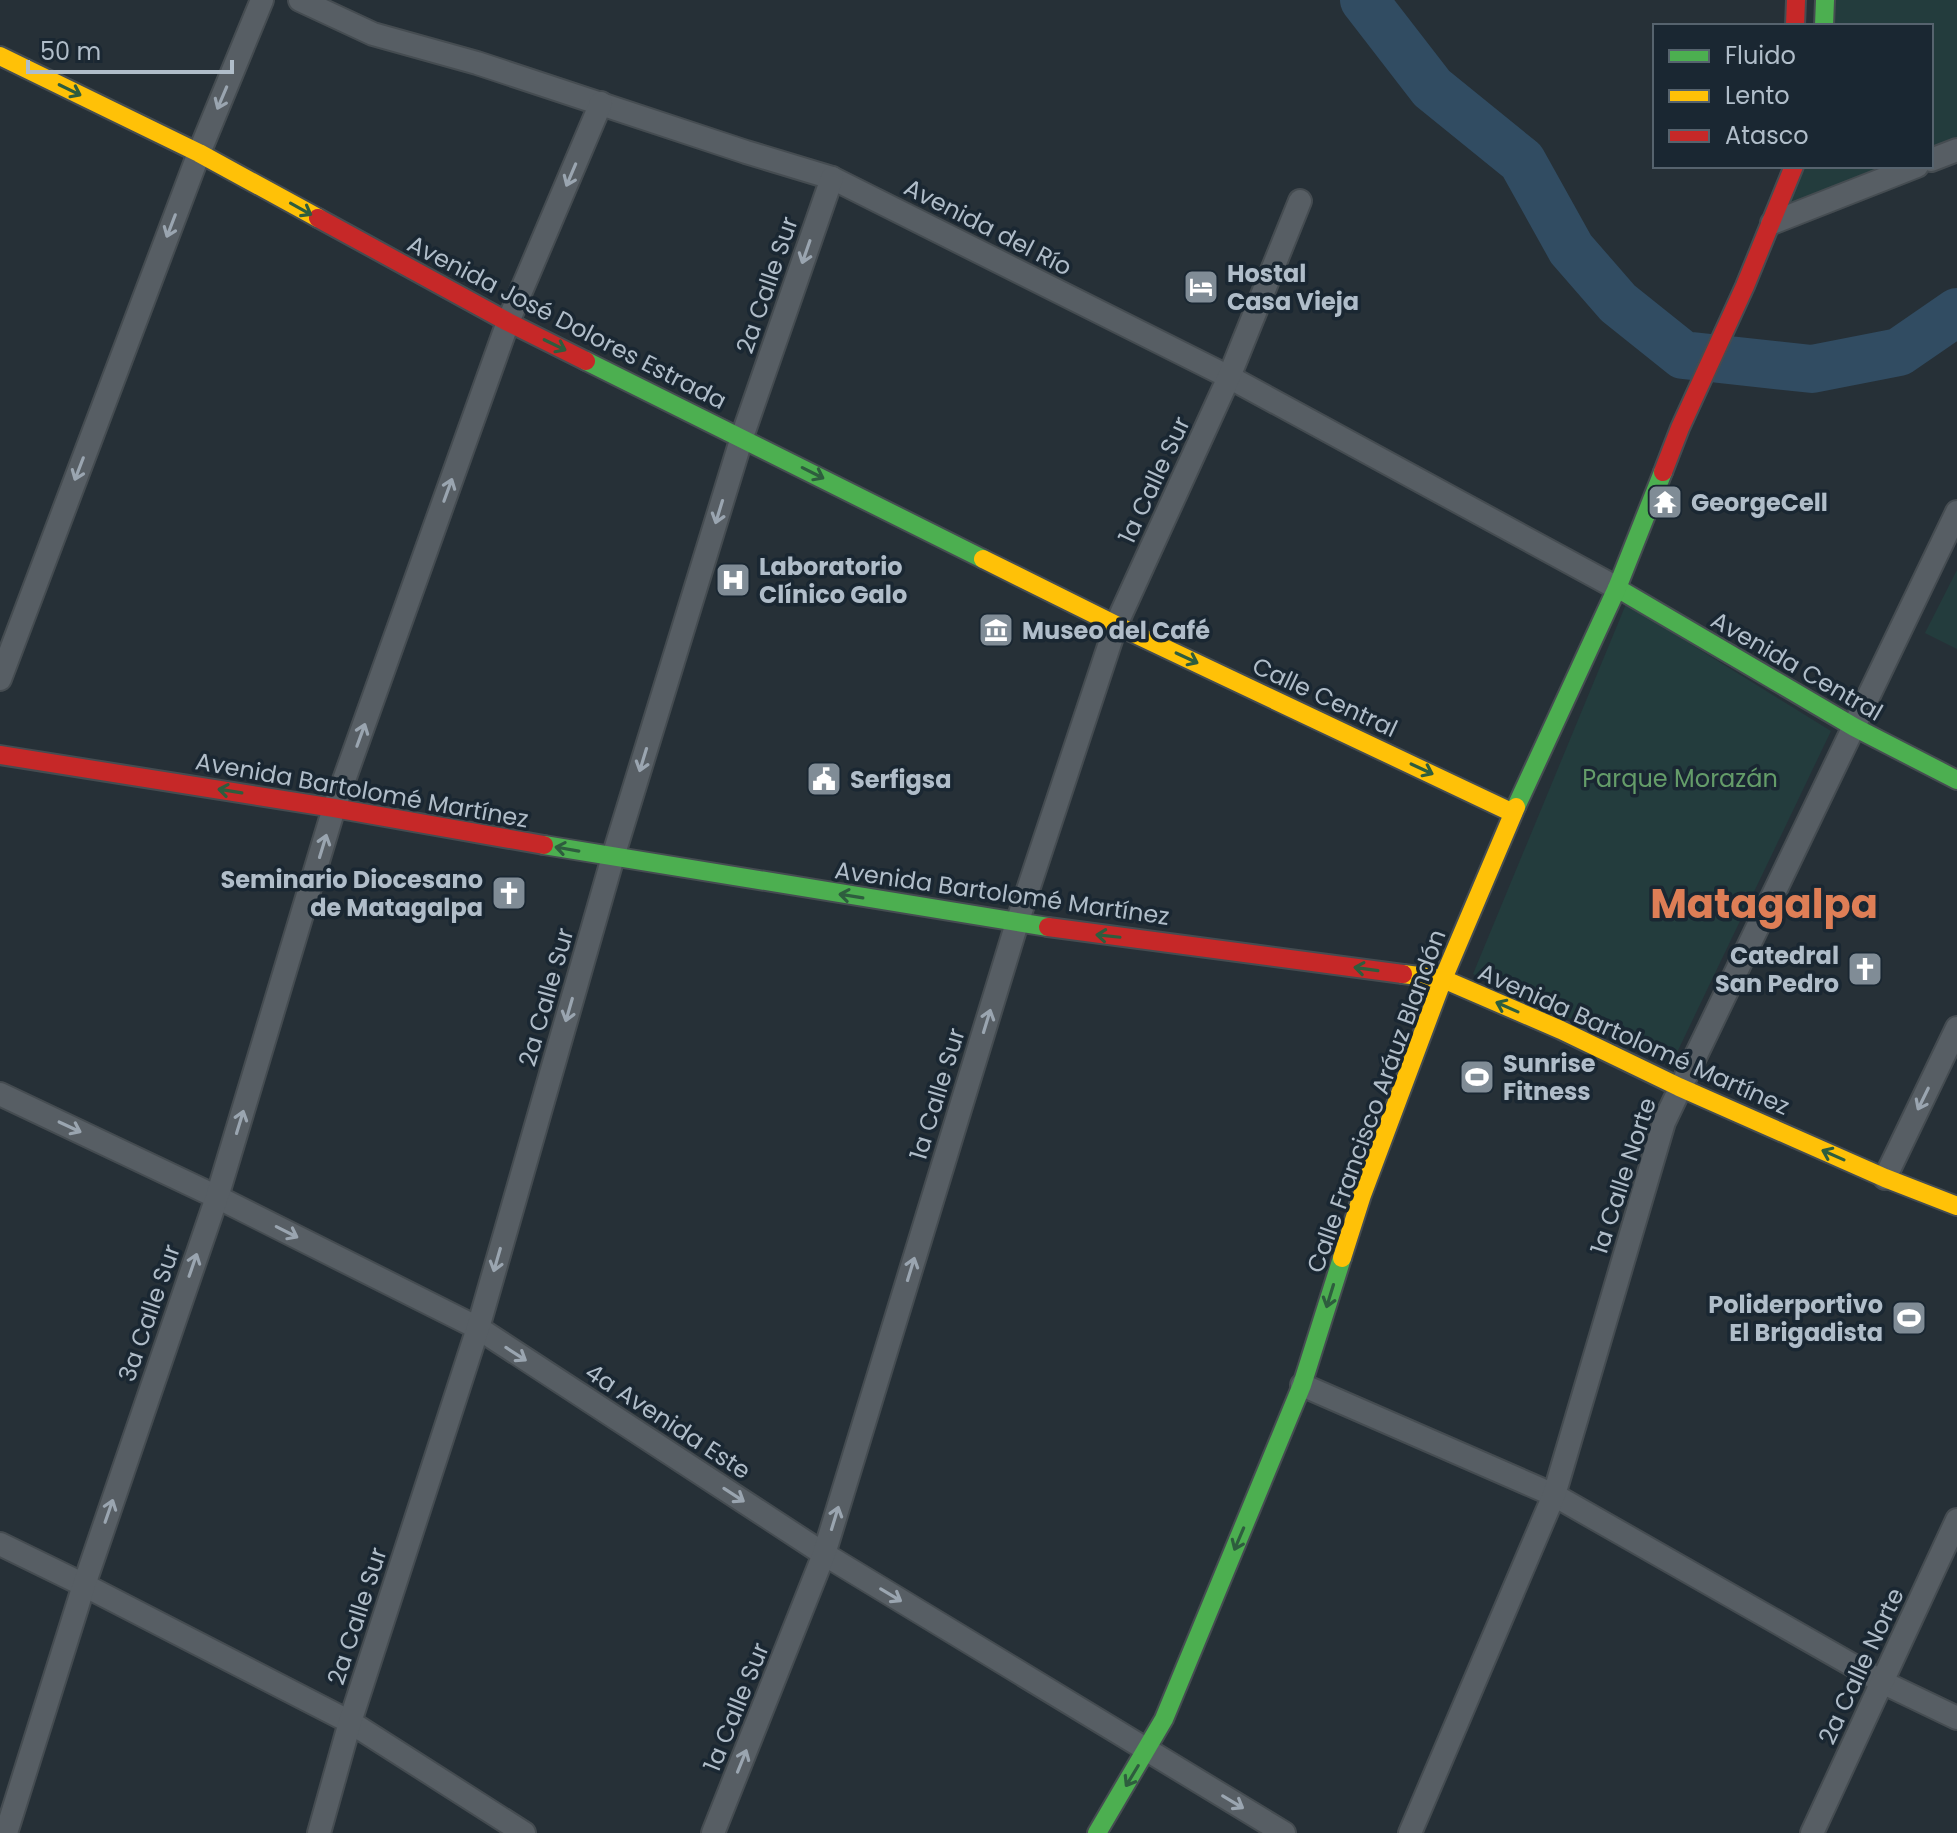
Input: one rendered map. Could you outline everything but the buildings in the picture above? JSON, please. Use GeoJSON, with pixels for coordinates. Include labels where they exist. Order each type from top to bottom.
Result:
{"type":"FeatureCollection","features":[{"type":"Feature","properties":{"kind":"street"},"geometry":{"type":"LineString","coordinates":[[0,679],[199,153],[262,0]]}},
{"type":"Feature","properties":{"kind":"street","name":"Avenida del Río"},"geometry":{"type":"LineString","coordinates":[[300,0],[373,34],[477,63],[832,178],[1229,377],[1617,588]]}},
{"type":"Feature","properties":{"kind":"street"},"geometry":{"type":"LineString","coordinates":[[1795,24],[1796,0]]}},
{"type":"Feature","properties":{"kind":"street"},"geometry":{"type":"LineString","coordinates":[[1824,24],[1825,0]]}},
{"type":"Feature","properties":{"kind":"street","name":"Avenida José Dolores Estrada"},"geometry":{"type":"LineString","coordinates":[[0,56],[199,153],[508,322],[1116,625]]}},
{"type":"Feature","properties":{"kind":"street","name":"3a Calle Sur"},"geometry":{"type":"LineString","coordinates":[[6,1833],[84,1585],[217,1197],[334,808],[508,322],[601,103]]}},
{"type":"Feature","properties":{"kind":"street"},"geometry":{"type":"LineString","coordinates":[[1933,159],[1957,150]]}},
{"type":"Feature","properties":{"kind":"street"},"geometry":{"type":"LineString","coordinates":[[1772,223],[1780,168]]}},
{"type":"Feature","properties":{"kind":"street"},"geometry":{"type":"LineString","coordinates":[[1772,223],[1793,168]]}},
{"type":"Feature","properties":{"kind":"street"},"geometry":{"type":"LineString","coordinates":[[1772,223],[1912,168]]}},
{"type":"Feature","properties":{"kind":"street","name":"2a Calle Sur"},"geometry":{"type":"LineString","coordinates":[[319,1833],[350,1722],[478,1328],[613,857],[742,437],[832,178]]}},
{"type":"Feature","properties":{"kind":"street","name":"1a Calle Sur"},"geometry":{"type":"LineString","coordinates":[[713,1833],[824,1554],[1017,923],[1116,625],[1229,377],[1300,201]]}},
{"type":"Feature","properties":{"kind":"street","name":"Calle Francisco Aráuz Blandón"},"geometry":{"type":"LineString","coordinates":[[1097,1833],[1164,1719],[1302,1385],[1362,1195],[1443,979],[1513,813],[1617,588],[1680,428],[1772,223]]}},
{"type":"Feature","properties":{"kind":"street","name":"1a Calle Norte"},"geometry":{"type":"LineString","coordinates":[[1410,1833],[1554,1495],[1664,1122],[1957,512]]}},
{"type":"Feature","properties":{"kind":"street","name":"Avenida Central"},"geometry":{"type":"LineString","coordinates":[[1617,588],[1854,727],[1957,780]]}},
{"type":"Feature","properties":{"kind":"street","name":"Calle Central"},"geometry":{"type":"LineString","coordinates":[[1116,625],[1513,813]]}},
{"type":"Feature","properties":{"kind":"street","name":"Avenida Bartolomé Martínez"},"geometry":{"type":"LineString","coordinates":[[0,755],[1017,923],[1443,979],[1885,1178],[1957,1206]]}},
{"type":"Feature","properties":{"kind":"street"},"geometry":{"type":"LineString","coordinates":[[1885,1178],[1957,1028]]}},
{"type":"Feature","properties":{"kind":"street","name":"4a Avenida Este"},"geometry":{"type":"LineString","coordinates":[[0,1094],[217,1197],[478,1328],[824,1554],[1284,1833]]}},
{"type":"Feature","properties":{"kind":"street"},"geometry":{"type":"LineString","coordinates":[[1302,1385],[1554,1495],[1882,1682],[1957,1718]]}},
{"type":"Feature","properties":{"kind":"street","name":"2a Calle Norte"},"geometry":{"type":"LineString","coordinates":[[1812,1833],[1957,1520]]}},
{"type":"Feature","properties":{"kind":"street"},"geometry":{"type":"LineString","coordinates":[[0,1544],[350,1722],[524,1833]]}},
{"type":"Feature","properties":{"kind":"green space"},"geometry":{"type":"Polygon","coordinates":[[[1825,0],[1957,0],[1957,147],[1933,157],[1933,24],[1824,24],[1825,0]]]}},
{"type":"Feature","properties":{"kind":"green space"},"geometry":{"type":"Polygon","coordinates":[[[1793,168],[1906,168],[1772,223],[1793,168]]]}},
{"type":"Feature","properties":{"kind":"green space"},"geometry":{"type":"Polygon","coordinates":[[[1957,570],[1957,649],[1925,633],[1957,570]]]}},
{"type":"Feature","properties":{"kind":"green space","name":"Parque Morazán"},"geometry":{"type":"Polygon","coordinates":[[[1626,604],[1831,731],[1671,1065],[1473,974],[1626,604]]]}},
{"type":"Feature","properties":{"kind":"waterway"},"geometry":{"type":"LineString","coordinates":[[1364,0],[1432,88],[1522,161],[1571,249],[1618,303],[1683,355],[1812,369],[1899,352],[1957,312]]}},
{"type":"Feature","properties":{"kind":"traffic: fast"},"geometry":{"type":"LineString","coordinates":[[1824,24],[1825,0]]}},
{"type":"Feature","properties":{"kind":"traffic: fast"},"geometry":{"type":"LineString","coordinates":[[586,361],[983,559]]}},
{"type":"Feature","properties":{"kind":"traffic: fast"},"geometry":{"type":"LineString","coordinates":[[1516,807],[1617,588],[1663,472]]}},
{"type":"Feature","properties":{"kind":"traffic: fast"},"geometry":{"type":"LineString","coordinates":[[1617,588],[1854,727],[1957,780]]}},
{"type":"Feature","properties":{"kind":"traffic: fast"},"geometry":{"type":"LineString","coordinates":[[544,845],[1048,927]]}},
{"type":"Feature","properties":{"kind":"traffic: fast"},"geometry":{"type":"LineString","coordinates":[[1097,1833],[1164,1719],[1302,1385],[1342,1258]]}},
{"type":"Feature","properties":{"kind":"traffic: slow"},"geometry":{"type":"LineString","coordinates":[[0,56],[199,153],[318,218]]}},
{"type":"Feature","properties":{"kind":"traffic: slow"},"geometry":{"type":"LineString","coordinates":[[983,559],[1513,813]]}},
{"type":"Feature","properties":{"kind":"traffic: slow"},"geometry":{"type":"LineString","coordinates":[[1342,1258],[1362,1195],[1443,979],[1516,807]]}},
{"type":"Feature","properties":{"kind":"traffic: slow"},"geometry":{"type":"LineString","coordinates":[[1403,974],[1443,979],[1885,1178],[1957,1206]]}},
{"type":"Feature","properties":{"kind":"traffic: jam"},"geometry":{"type":"LineString","coordinates":[[1795,24],[1796,0]]}},
{"type":"Feature","properties":{"kind":"traffic: jam"},"geometry":{"type":"LineString","coordinates":[[1663,472],[1793,168]]}},
{"type":"Feature","properties":{"kind":"traffic: jam"},"geometry":{"type":"LineString","coordinates":[[318,218],[586,361]]}},
{"type":"Feature","properties":{"kind":"traffic: jam"},"geometry":{"type":"LineString","coordinates":[[0,755],[544,845]]}},
{"type":"Feature","properties":{"kind":"traffic: jam"},"geometry":{"type":"LineString","coordinates":[[1048,927],[1403,974]]}},
{"type":"Feature","properties":{"kind":"place","name":"Hostal Casa Vieja"},"geometry":{"type":"Point","coordinates":[1201,287]}},
{"type":"Feature","properties":{"kind":"place","name":"GeorgeCell"},"geometry":{"type":"Point","coordinates":[1665,502]}},
{"type":"Feature","properties":{"kind":"place","name":"Laboratorio Clínico Galo"},"geometry":{"type":"Point","coordinates":[733,580]}},
{"type":"Feature","properties":{"kind":"place","name":"Museo del Café"},"geometry":{"type":"Point","coordinates":[996,630]}},
{"type":"Feature","properties":{"kind":"place","name":"Serfigsa"},"geometry":{"type":"Point","coordinates":[824,779]}},
{"type":"Feature","properties":{"kind":"place","name":"Seminario Diocesano de Matagalpa"},"geometry":{"type":"Point","coordinates":[509,893]}},
{"type":"Feature","properties":{"kind":"place","name":"Catedral San Pedro"},"geometry":{"type":"Point","coordinates":[1865,969]}},
{"type":"Feature","properties":{"kind":"place","name":"Sunrise Fitness"},"geometry":{"type":"Point","coordinates":[1477,1077]}},
{"type":"Feature","properties":{"kind":"place","name":"Poliderportivo El Brigadista"},"geometry":{"type":"Point","coordinates":[1909,1318]}},
{"type":"Feature","properties":{"kind":"district","name":"Matagalpa"},"geometry":{"type":"Point","coordinates":[1764,904]}}]}
